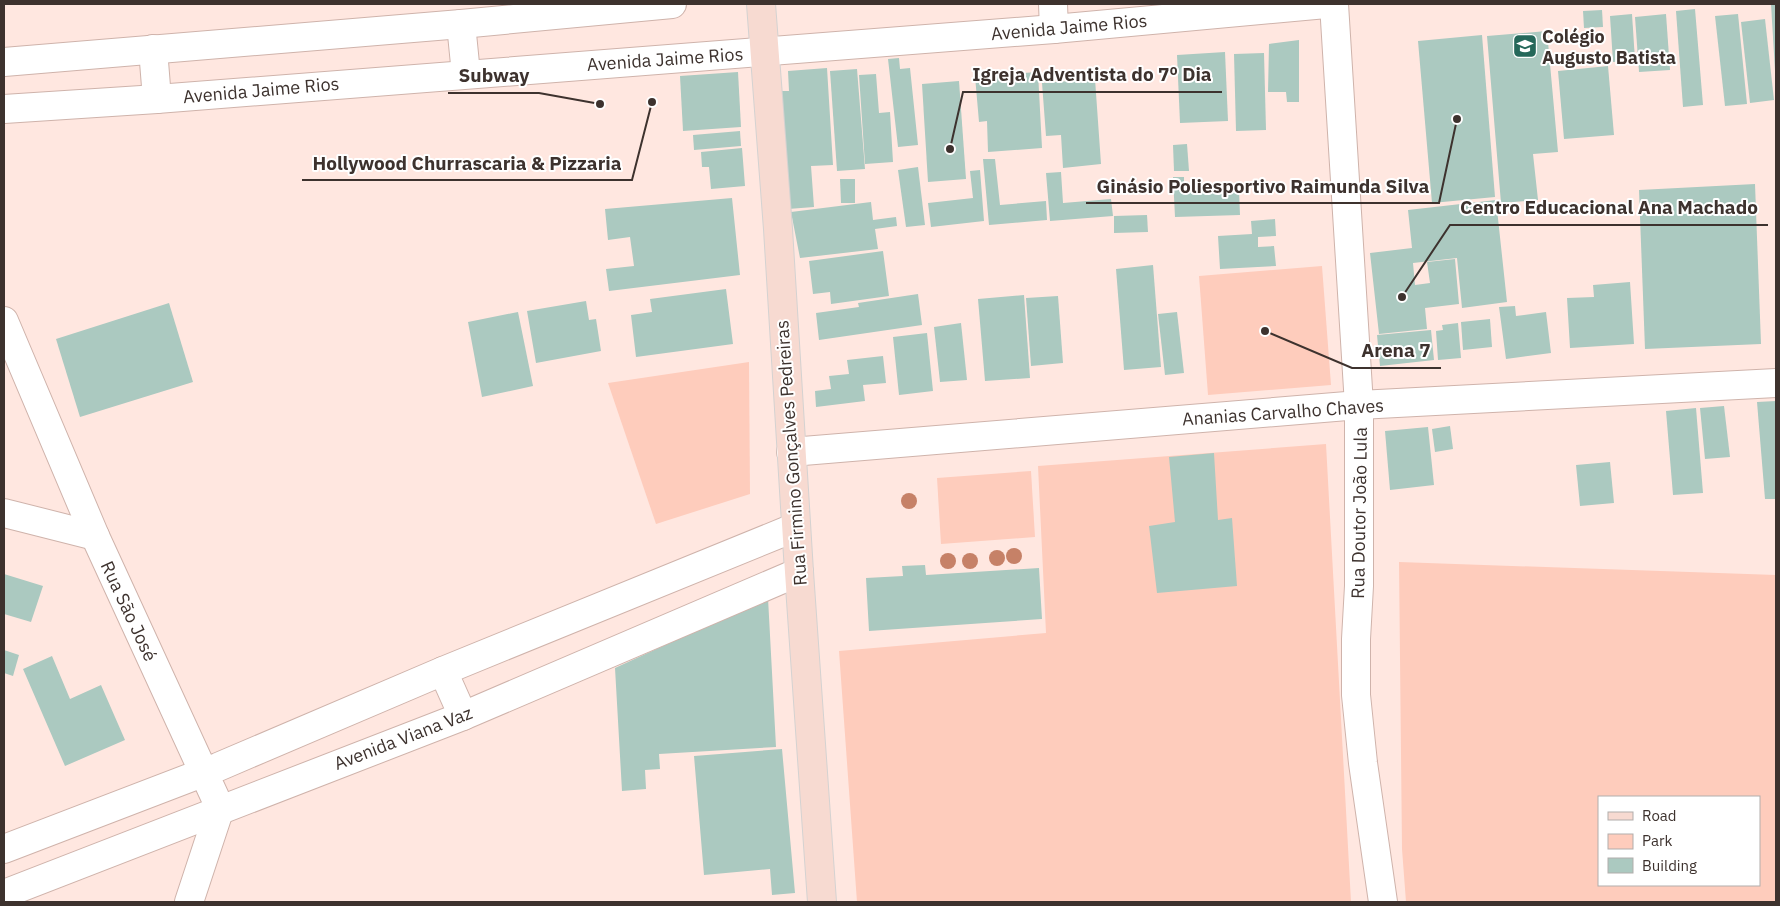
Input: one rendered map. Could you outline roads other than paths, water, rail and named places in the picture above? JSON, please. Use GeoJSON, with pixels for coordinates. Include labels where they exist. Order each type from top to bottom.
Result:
{"type":"FeatureCollection","features":[{"type":"Feature","properties":{"kind":"main road","name":"Rua Firmino Gonçalves Pedreiras"},"geometry":{"type":"LineString","coordinates":[[761,4],[778,229],[791,452],[822,902]]}},
{"type":"Feature","properties":{"kind":"street"},"geometry":{"type":"LineString","coordinates":[[4,62],[461,24],[672,4]]}},
{"type":"Feature","properties":{"kind":"street","name":"Avenida Jaime Rios"},"geometry":{"type":"LineString","coordinates":[[4,109],[157,99],[764,51],[1053,16],[1326,4]]}},
{"type":"Feature","properties":{"kind":"street","name":"Rua Doutor João Lula"},"geometry":{"type":"LineString","coordinates":[[1334,4],[1359,405],[1359,576],[1356,695],[1363,763],[1383,902]]}},
{"type":"Feature","properties":{"kind":"street"},"geometry":{"type":"LineString","coordinates":[[461,24],[466,74]]}},
{"type":"Feature","properties":{"kind":"street"},"geometry":{"type":"LineString","coordinates":[[153,49],[157,99]]}},
{"type":"Feature","properties":{"kind":"street","name":"Rua São José"},"geometry":{"type":"LineString","coordinates":[[4,321],[95,536],[220,808]]}},
{"type":"Feature","properties":{"kind":"street","name":"Ananias Carvalho Chaves"},"geometry":{"type":"LineString","coordinates":[[791,452],[1359,405],[1776,383]]}},
{"type":"Feature","properties":{"kind":"street"},"geometry":{"type":"LineString","coordinates":[[4,513],[95,536]]}},
{"type":"Feature","properties":{"kind":"street"},"geometry":{"type":"LineString","coordinates":[[4,849],[204,772],[443,671],[796,527]]}},
{"type":"Feature","properties":{"kind":"street","name":"Avenida Viana Vaz"},"geometry":{"type":"LineString","coordinates":[[4,894],[220,808],[463,716],[799,572]]}},
{"type":"Feature","properties":{"kind":"street"},"geometry":{"type":"LineString","coordinates":[[443,671],[463,716]]}},
{"type":"Feature","properties":{"kind":"street"},"geometry":{"type":"LineString","coordinates":[[189,902],[220,808]]}},
{"type":"Feature","properties":{"kind":"place","name":"Colégio Augusto Batista"},"geometry":{"type":"Point","coordinates":[1525,46]}},
{"type":"Feature","properties":{"kind":"place","name":"Hollywood Churrascaria & Pizzaria"},"geometry":{"type":"Point","coordinates":[652,102]}},
{"type":"Feature","properties":{"kind":"place","name":"Subway"},"geometry":{"type":"Point","coordinates":[600,104]}},
{"type":"Feature","properties":{"kind":"place","name":"Ginásio Poliesportivo Raimunda Silva"},"geometry":{"type":"Point","coordinates":[1457,119]}},
{"type":"Feature","properties":{"kind":"place","name":"Igreja Adventista do 7º Dia"},"geometry":{"type":"Point","coordinates":[950,149]}},
{"type":"Feature","properties":{"kind":"place","name":"Centro Educacional Ana Machado"},"geometry":{"type":"Point","coordinates":[1402,297]}},
{"type":"Feature","properties":{"kind":"place","name":"Arena 7"},"geometry":{"type":"Point","coordinates":[1265,331]}}]}
